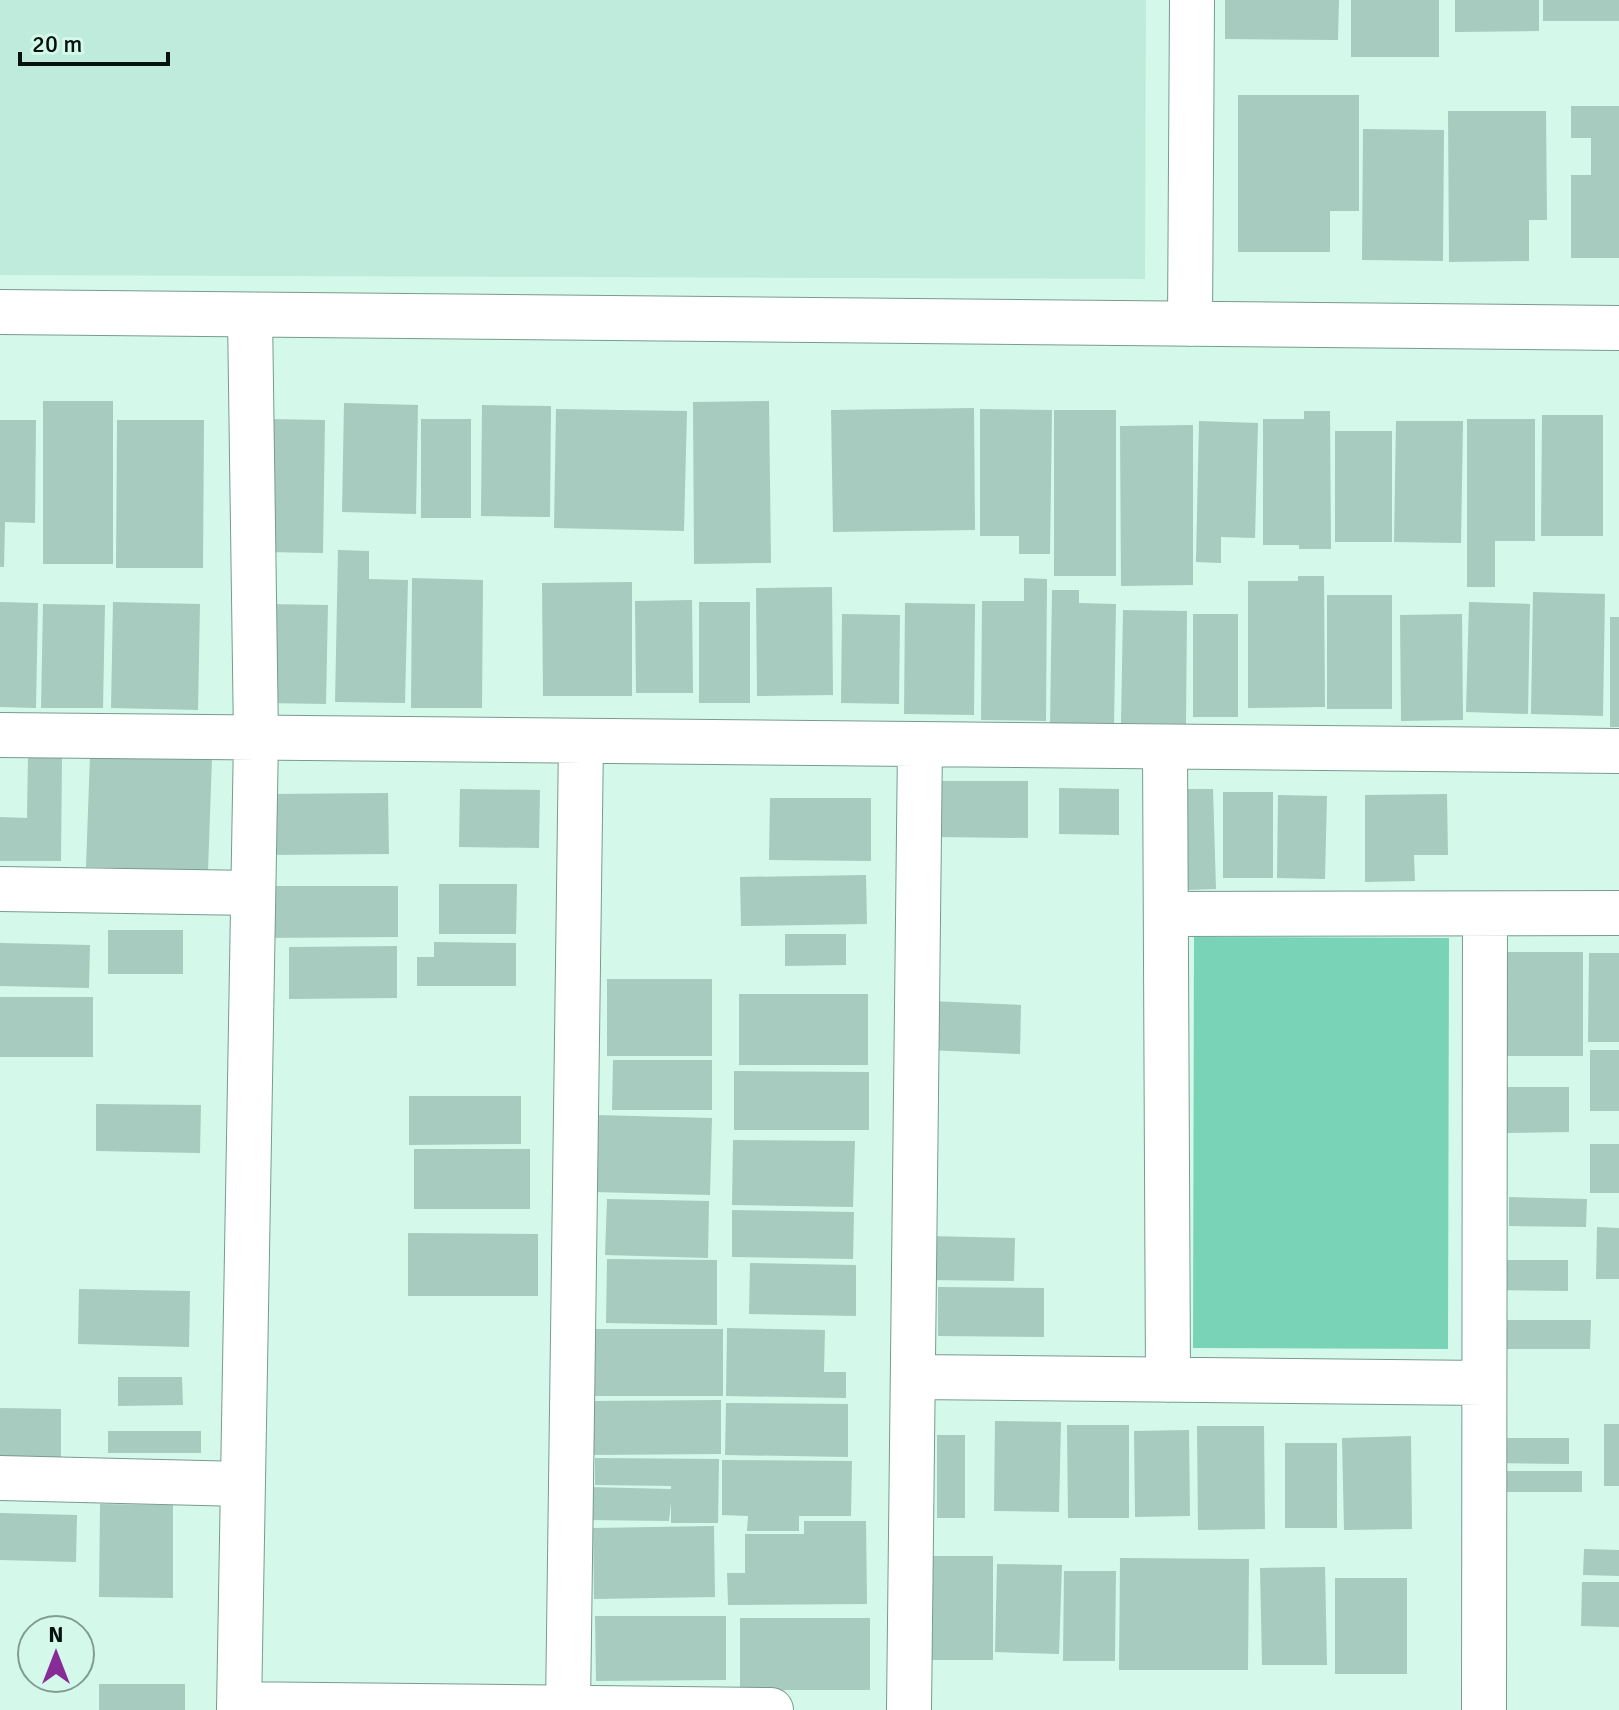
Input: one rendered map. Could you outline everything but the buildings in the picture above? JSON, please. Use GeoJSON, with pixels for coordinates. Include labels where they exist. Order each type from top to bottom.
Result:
{"type":"FeatureCollection","features":[{"type":"Feature","properties":{"kind":"street"},"geometry":{"type":"LineString","coordinates":[[1190,324],[1192,0]]}},
{"type":"Feature","properties":{"kind":"street"},"geometry":{"type":"LineString","coordinates":[[0,312],[1619,328]]}},
{"type":"Feature","properties":{"kind":"street"},"geometry":{"type":"LineString","coordinates":[[250,315],[256,738],[239,1707],[771,1710]]}},
{"type":"Feature","properties":{"kind":"street"},"geometry":{"type":"LineString","coordinates":[[0,735],[1619,751]]}},
{"type":"Feature","properties":{"kind":"street"},"geometry":{"type":"LineString","coordinates":[[568,1708],[581,741]]}},
{"type":"Feature","properties":{"kind":"street"},"geometry":{"type":"LineString","coordinates":[[909,1710],[920,744]]}},
{"type":"Feature","properties":{"kind":"street"},"geometry":{"type":"LineString","coordinates":[[1165,747],[1168,1380]]}},
{"type":"Feature","properties":{"kind":"street"},"geometry":{"type":"LineString","coordinates":[[0,889],[253,893]]}},
{"type":"Feature","properties":{"kind":"street"},"geometry":{"type":"LineString","coordinates":[[1166,914],[1619,913]]}},
{"type":"Feature","properties":{"kind":"street"},"geometry":{"type":"LineString","coordinates":[[1484,1710],[1485,914]]}},
{"type":"Feature","properties":{"kind":"street"},"geometry":{"type":"LineString","coordinates":[[913,1377],[1484,1383]]}},
{"type":"Feature","properties":{"kind":"street"},"geometry":{"type":"LineString","coordinates":[[0,1478],[242,1484]]}},
{"type":"Feature","properties":{"kind":"shaded area"},"geometry":{"type":"Polygon","coordinates":[[[0,0],[1146,0],[1145,279],[0,275],[0,0]]]}},
{"type":"Feature","properties":{"kind":"green space"},"geometry":{"type":"Polygon","coordinates":[[[1194,937],[1449,938],[1448,1349],[1193,1348],[1194,937]]]}}]}
